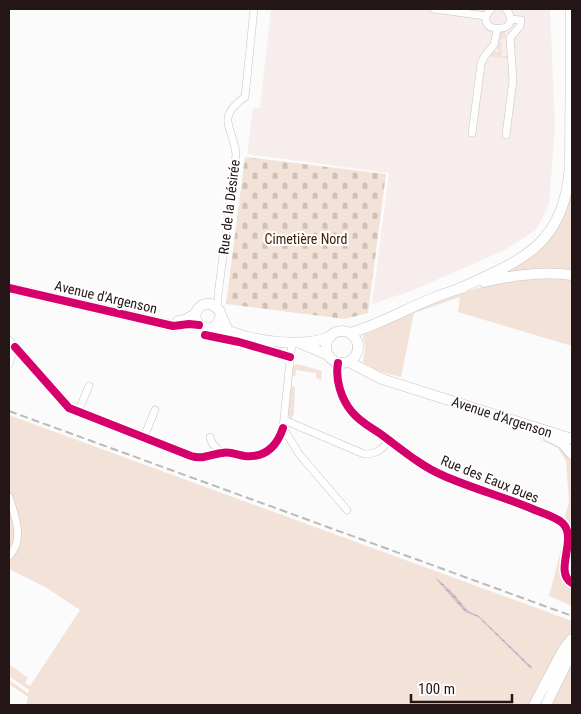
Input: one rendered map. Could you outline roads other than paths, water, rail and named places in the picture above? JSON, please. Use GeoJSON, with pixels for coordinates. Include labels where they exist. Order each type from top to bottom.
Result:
{"type":"FeatureCollection","features":[{"type":"Feature","properties":{"kind":"main road"},"geometry":{"type":"LineString","coordinates":[[227,329],[219,312],[211,304],[199,307],[195,314],[196,320],[199,325],[206,329],[227,329],[250,337],[295,342],[320,340],[340,331],[350,333],[369,328],[510,265],[531,252],[545,238],[559,216],[567,193],[570,167],[571,9]]}},
{"type":"Feature","properties":{"kind":"main road"},"geometry":{"type":"LineString","coordinates":[[456,290],[518,276],[551,274],[572,276]]}},
{"type":"Feature","properties":{"kind":"main road","name":"Avenue d'Argenson"},"geometry":{"type":"LineString","coordinates":[[9,282],[174,321],[183,320],[195,314]]}},
{"type":"Feature","properties":{"kind":"main road","name":"Avenue d'Argenson"},"geometry":{"type":"LineString","coordinates":[[9,288],[173,326],[199,325]]}},
{"type":"Feature","properties":{"kind":"main road"},"geometry":{"type":"LineString","coordinates":[[214,328],[219,322],[219,312]]}},
{"type":"Feature","properties":{"kind":"main road"},"geometry":{"type":"LineString","coordinates":[[295,342],[328,355],[338,362],[348,362],[355,356],[358,348],[356,340],[350,333]]}},
{"type":"Feature","properties":{"kind":"main road"},"geometry":{"type":"LineString","coordinates":[[328,355],[326,347],[331,336]]}},
{"type":"Feature","properties":{"kind":"main road","name":"Avenue d'Argenson"},"geometry":{"type":"LineString","coordinates":[[348,362],[382,379],[572,439]]}},
{"type":"Feature","properties":{"kind":"main road"},"geometry":{"type":"LineString","coordinates":[[520,422],[556,440],[572,454]]}},
{"type":"Feature","properties":{"kind":"main road"},"geometry":{"type":"LineString","coordinates":[[534,705],[563,650],[572,639]]}},
{"type":"Feature","properties":{"kind":"main road"},"geometry":{"type":"LineString","coordinates":[[546,705],[568,660],[572,644]]}},
{"type":"Feature","properties":{"kind":"street","name":"Rue de la Désirée"},"geometry":{"type":"LineString","coordinates":[[219,312],[218,294],[236,155],[230,134],[228,116],[235,104],[245,97],[247,89],[254,9]]}},
{"type":"Feature","properties":{"kind":"street"},"geometry":{"type":"LineString","coordinates":[[434,9],[486,16]]}},
{"type":"Feature","properties":{"kind":"street"},"geometry":{"type":"LineString","coordinates":[[486,16],[491,9]]}},
{"type":"Feature","properties":{"kind":"street"},"geometry":{"type":"LineString","coordinates":[[497,30],[507,26],[510,19],[506,9]]}},
{"type":"Feature","properties":{"kind":"street"},"geometry":{"type":"LineString","coordinates":[[486,16],[489,25],[497,30]]}},
{"type":"Feature","properties":{"kind":"street"},"geometry":{"type":"LineString","coordinates":[[506,135],[513,80],[510,38],[520,26],[521,20],[510,19]]}},
{"type":"Feature","properties":{"kind":"street"},"geometry":{"type":"LineString","coordinates":[[472,133],[481,64],[494,45],[497,30]]}},
{"type":"Feature","properties":{"kind":"street"},"geometry":{"type":"LineString","coordinates":[[206,304],[218,294]]}},
{"type":"Feature","properties":{"kind":"street"},"geometry":{"type":"LineString","coordinates":[[205,335],[239,342],[290,358]]}},
{"type":"Feature","properties":{"kind":"street"},"geometry":{"type":"LineString","coordinates":[[9,340],[54,389],[65,405],[78,412],[196,458],[205,458],[231,452],[244,456],[255,456],[274,447],[283,428],[290,358],[295,342]]}},
{"type":"Feature","properties":{"kind":"street"},"geometry":{"type":"LineString","coordinates":[[9,364],[15,347]]}},
{"type":"Feature","properties":{"kind":"street","name":"Rue des Eaux Bues"},"geometry":{"type":"LineString","coordinates":[[338,362],[336,379],[349,409],[361,420],[426,466],[442,475],[519,503],[564,524],[569,535],[565,573],[572,583]]}},
{"type":"Feature","properties":{"kind":"street"},"geometry":{"type":"LineString","coordinates":[[78,412],[89,386]]}},
{"type":"Feature","properties":{"kind":"street"},"geometry":{"type":"LineString","coordinates":[[144,437],[155,410]]}},
{"type":"Feature","properties":{"kind":"street"},"geometry":{"type":"LineString","coordinates":[[284,420],[364,454],[373,454],[381,450],[389,440]]}},
{"type":"Feature","properties":{"kind":"street"},"geometry":{"type":"LineString","coordinates":[[283,428],[299,454],[348,510]]}},
{"type":"Feature","properties":{"kind":"street"},"geometry":{"type":"LineString","coordinates":[[210,437],[212,443],[221,453]]}},
{"type":"Feature","properties":{"kind":"street"},"geometry":{"type":"LineString","coordinates":[[9,497],[18,528],[15,547],[9,556]]}},
{"type":"Feature","properties":{"kind":"railway"},"geometry":{"type":"LineString","coordinates":[[9,411],[572,616]]}},
{"type":"Feature","properties":{"kind":"park label","name":"Cimetière Nord"},"geometry":{"type":"Point","coordinates":[306,239]}}]}
